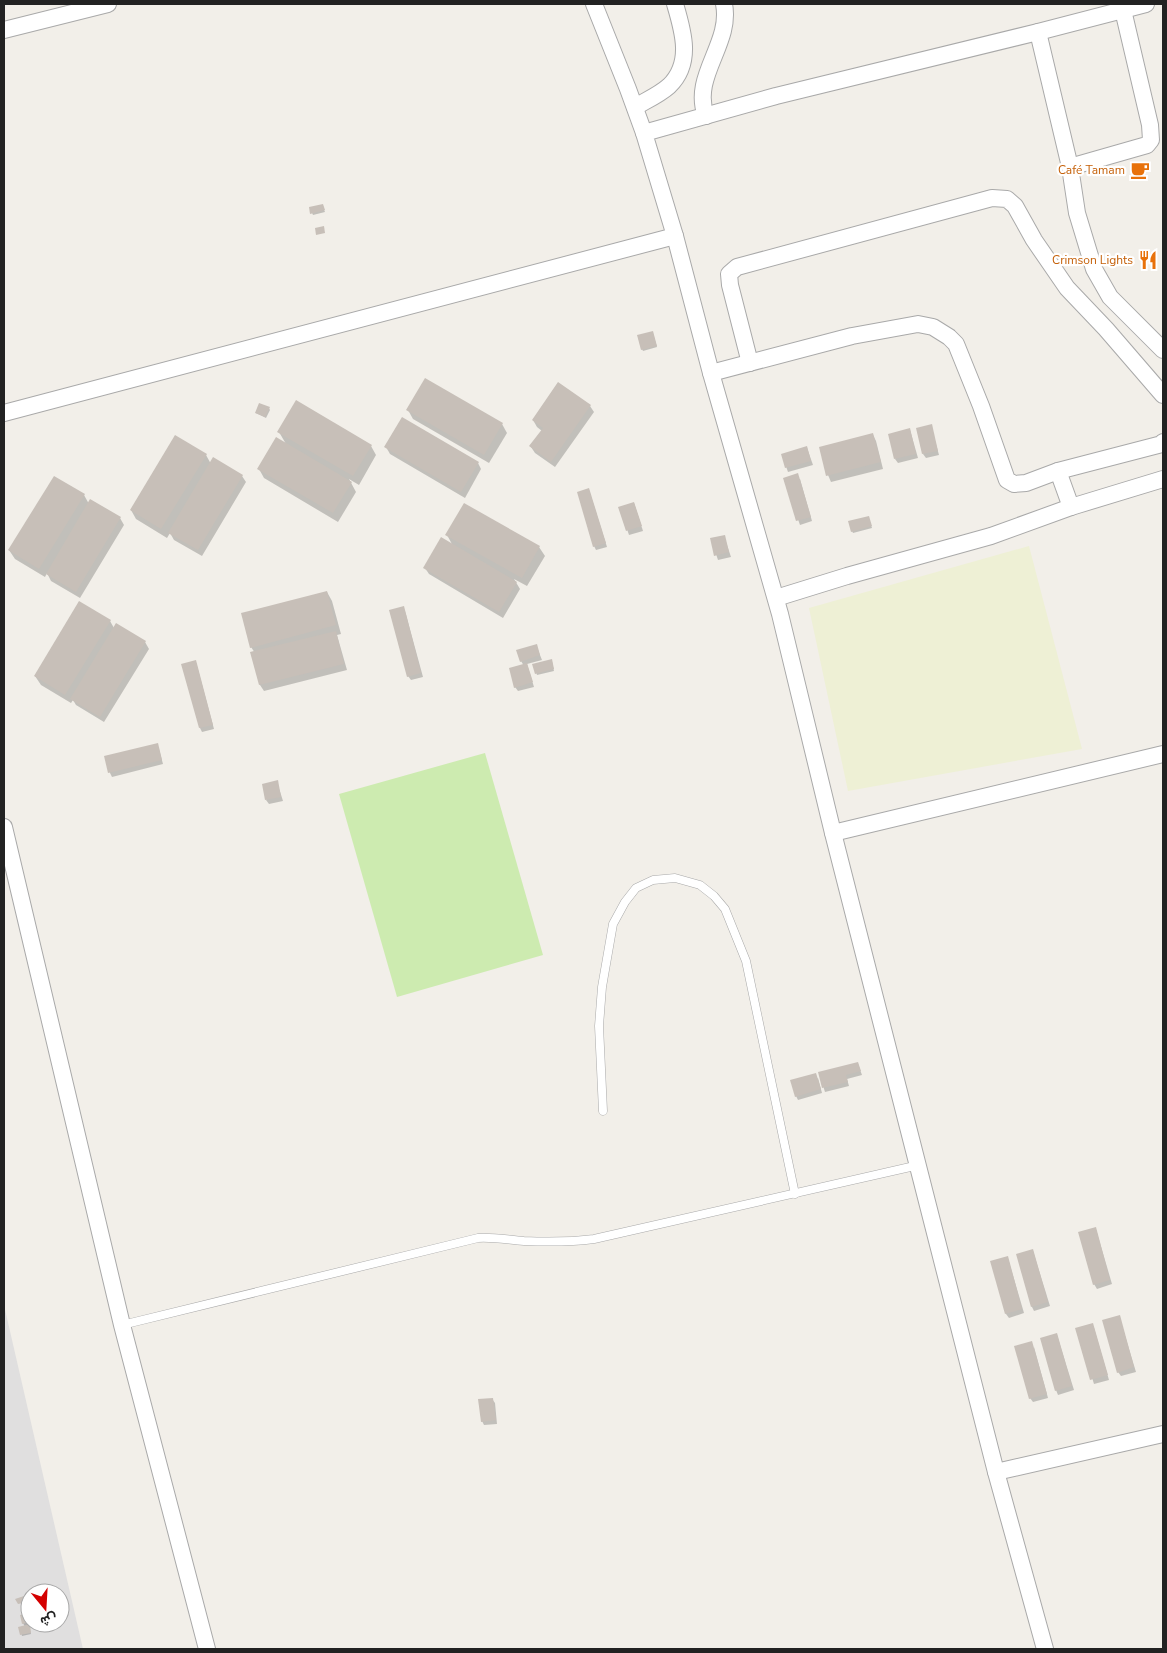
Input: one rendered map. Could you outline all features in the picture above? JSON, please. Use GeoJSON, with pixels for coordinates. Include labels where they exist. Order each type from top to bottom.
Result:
{"type":"FeatureCollection","features":[{"type":"Feature","properties":{"kind":"street"},"geometry":{"type":"LineString","coordinates":[[4,30],[67,9],[108,4]]}},
{"type":"Feature","properties":{"kind":"street"},"geometry":{"type":"LineString","coordinates":[[594,4],[644,133],[675,236],[711,372],[776,598],[833,833],[996,1472],[1045,1649]]}},
{"type":"Feature","properties":{"kind":"street"},"geometry":{"type":"LineString","coordinates":[[635,107],[668,86],[680,68],[684,54],[684,38],[675,4]]}},
{"type":"Feature","properties":{"kind":"street"},"geometry":{"type":"LineString","coordinates":[[706,116],[702,102],[703,85],[723,30],[725,19],[724,4]]}},
{"type":"Feature","properties":{"kind":"street"},"geometry":{"type":"LineString","coordinates":[[644,133],[776,96],[1146,4]]}},
{"type":"Feature","properties":{"kind":"street"},"geometry":{"type":"LineString","coordinates":[[1070,167],[1147,145],[1150,140],[1148,114],[1123,10]]}},
{"type":"Feature","properties":{"kind":"street"},"geometry":{"type":"LineString","coordinates":[[1038,32],[1070,167],[1077,212],[1094,270],[1110,297],[1163,350]]}},
{"type":"Feature","properties":{"kind":"street"},"geometry":{"type":"LineString","coordinates":[[750,363],[728,274],[737,267],[992,198],[1007,198],[1015,206],[1034,240],[1067,288],[1106,329],[1163,395]]}},
{"type":"Feature","properties":{"kind":"street"},"geometry":{"type":"LineString","coordinates":[[4,413],[675,236]]}},
{"type":"Feature","properties":{"kind":"street"},"geometry":{"type":"LineString","coordinates":[[711,372],[852,336],[918,324],[933,327],[956,344],[981,406],[1007,480],[1014,484],[1026,483],[1058,471],[1162,444],[1163,442]]}},
{"type":"Feature","properties":{"kind":"street"},"geometry":{"type":"LineString","coordinates":[[1058,471],[1071,507]]}},
{"type":"Feature","properties":{"kind":"street"},"geometry":{"type":"LineString","coordinates":[[776,598],[991,536],[1071,507],[1163,479]]}},
{"type":"Feature","properties":{"kind":"street"},"geometry":{"type":"LineString","coordinates":[[833,833],[1163,754]]}},
{"type":"Feature","properties":{"kind":"street"},"geometry":{"type":"LineString","coordinates":[[4,826],[122,1325],[207,1649]]}},
{"type":"Feature","properties":{"kind":"street"},"geometry":{"type":"LineString","coordinates":[[996,1472],[1163,1434]]}},
{"type":"Feature","properties":{"kind":"lane"},"geometry":{"type":"LineString","coordinates":[[602,1111],[599,1026],[602,987],[613,924],[625,902],[636,888],[653,880],[675,878],[700,885],[726,909],[746,961],[795,1194]]}},
{"type":"Feature","properties":{"kind":"lane"},"geometry":{"type":"LineString","coordinates":[[122,1325],[478,1238],[492,1237],[523,1241],[566,1242],[594,1239],[919,1165]]}},
{"type":"Feature","properties":{"kind":"shaded area"},"geometry":{"type":"Polygon","coordinates":[[[4,1305],[68,1583],[20,1583],[20,1633],[70,1633],[70,1592],[83,1649],[4,1649],[4,1305]]]}},
{"type":"Feature","properties":{"kind":"green space"},"geometry":{"type":"Polygon","coordinates":[[[1029,546],[1082,749],[848,791],[809,608],[1029,546]]]}},
{"type":"Feature","properties":{"kind":"green space"},"geometry":{"type":"Polygon","coordinates":[[[485,753],[543,955],[397,997],[339,794],[485,753]]]}},
{"type":"Feature","properties":{"kind":"building"},"geometry":{"type":"Polygon","coordinates":[[[323,204],[325,210],[310,214],[309,207],[323,204]]]}},
{"type":"Feature","properties":{"kind":"building"},"geometry":{"type":"Polygon","coordinates":[[[324,226],[325,233],[316,235],[315,228],[324,226]]]}},
{"type":"Feature","properties":{"kind":"building"},"geometry":{"type":"Polygon","coordinates":[[[653,331],[657,346],[641,350],[637,335],[653,331]]]}},
{"type":"Feature","properties":{"kind":"building"},"geometry":{"type":"Polygon","coordinates":[[[425,378],[503,423],[484,455],[406,410],[425,378]]]}},
{"type":"Feature","properties":{"kind":"building"},"geometry":{"type":"Polygon","coordinates":[[[558,382],[591,405],[551,462],[529,446],[543,428],[532,420],[558,382]]]}},
{"type":"Feature","properties":{"kind":"building"},"geometry":{"type":"Polygon","coordinates":[[[296,400],[372,445],[353,476],[277,432],[296,400]]]}},
{"type":"Feature","properties":{"kind":"building"},"geometry":{"type":"Polygon","coordinates":[[[259,403],[270,407],[265,417],[255,413],[259,403]]]}},
{"type":"Feature","properties":{"kind":"building"},"geometry":{"type":"Polygon","coordinates":[[[402,417],[479,462],[461,492],[384,447],[402,417]]]}},
{"type":"Feature","properties":{"kind":"building"},"geometry":{"type":"Polygon","coordinates":[[[932,424],[938,451],[922,454],[916,428],[932,424]]]}},
{"type":"Feature","properties":{"kind":"building"},"geometry":{"type":"Polygon","coordinates":[[[910,428],[916,454],[894,459],[888,434],[910,428]]]}},
{"type":"Feature","properties":{"kind":"building"},"geometry":{"type":"Polygon","coordinates":[[[873,433],[881,462],[826,476],[819,447],[873,433]]]}},
{"type":"Feature","properties":{"kind":"building"},"geometry":{"type":"Polygon","coordinates":[[[175,435],[207,454],[161,529],[130,510],[175,435]]]}},
{"type":"Feature","properties":{"kind":"building"},"geometry":{"type":"Polygon","coordinates":[[[276,437],[352,482],[333,513],[257,469],[276,437]]]}},
{"type":"Feature","properties":{"kind":"building"},"geometry":{"type":"Polygon","coordinates":[[[807,446],[811,461],[785,468],[781,454],[807,446]]]}},
{"type":"Feature","properties":{"kind":"building"},"geometry":{"type":"Polygon","coordinates":[[[213,457],[243,475],[198,550],[168,533],[213,457]]]}},
{"type":"Feature","properties":{"kind":"building"},"geometry":{"type":"Polygon","coordinates":[[[798,473],[811,517],[796,521],[783,478],[798,473]]]}},
{"type":"Feature","properties":{"kind":"building"},"geometry":{"type":"Polygon","coordinates":[[[54,476],[85,494],[39,569],[8,550],[54,476]]]}},
{"type":"Feature","properties":{"kind":"building"},"geometry":{"type":"Polygon","coordinates":[[[589,488],[606,543],[593,547],[577,492],[589,488]]]}},
{"type":"Feature","properties":{"kind":"building"},"geometry":{"type":"Polygon","coordinates":[[[90,499],[121,517],[76,592],[46,574],[90,499]]]}},
{"type":"Feature","properties":{"kind":"building"},"geometry":{"type":"Polygon","coordinates":[[[634,502],[642,526],[626,531],[618,507],[634,502]]]}},
{"type":"Feature","properties":{"kind":"building"},"geometry":{"type":"Polygon","coordinates":[[[464,503],[540,546],[522,578],[445,535],[464,503]]]}},
{"type":"Feature","properties":{"kind":"building"},"geometry":{"type":"Polygon","coordinates":[[[869,516],[872,526],[851,532],[848,521],[869,516]]]}},
{"type":"Feature","properties":{"kind":"building"},"geometry":{"type":"Polygon","coordinates":[[[725,535],[729,552],[714,556],[710,538],[725,535]]]}},
{"type":"Feature","properties":{"kind":"building"},"geometry":{"type":"Polygon","coordinates":[[[441,537],[517,582],[499,612],[423,568],[441,537]]]}},
{"type":"Feature","properties":{"kind":"building"},"geometry":{"type":"Polygon","coordinates":[[[327,591],[336,625],[250,648],[241,613],[327,591]]]}},
{"type":"Feature","properties":{"kind":"building"},"geometry":{"type":"Polygon","coordinates":[[[79,601],[111,620],[65,695],[34,676],[79,601]]]}},
{"type":"Feature","properties":{"kind":"building"},"geometry":{"type":"Polygon","coordinates":[[[404,606],[421,673],[407,677],[389,610],[404,606]]]}},
{"type":"Feature","properties":{"kind":"building"},"geometry":{"type":"Polygon","coordinates":[[[116,623],[146,641],[100,717],[70,699],[116,623]]]}},
{"type":"Feature","properties":{"kind":"building"},"geometry":{"type":"Polygon","coordinates":[[[336,631],[344,664],[259,685],[250,652],[336,631]]]}},
{"type":"Feature","properties":{"kind":"building"},"geometry":{"type":"Polygon","coordinates":[[[537,644],[540,655],[520,662],[516,650],[537,644]]]}},
{"type":"Feature","properties":{"kind":"building"},"geometry":{"type":"Polygon","coordinates":[[[552,659],[554,669],[535,674],[532,664],[552,659]]]}},
{"type":"Feature","properties":{"kind":"building"},"geometry":{"type":"Polygon","coordinates":[[[196,660],[213,725],[199,728],[181,664],[196,660]]]}},
{"type":"Feature","properties":{"kind":"building"},"geometry":{"type":"Polygon","coordinates":[[[527,663],[533,682],[514,688],[509,668],[527,663]]]}},
{"type":"Feature","properties":{"kind":"building"},"geometry":{"type":"Polygon","coordinates":[[[158,743],[162,760],[108,773],[104,756],[158,743]]]}},
{"type":"Feature","properties":{"kind":"building"},"geometry":{"type":"Polygon","coordinates":[[[278,780],[281,797],[265,800],[262,784],[278,780]]]}},
{"type":"Feature","properties":{"kind":"building"},"geometry":{"type":"Polygon","coordinates":[[[858,1062],[861,1071],[846,1075],[848,1082],[822,1088],[818,1072],[858,1062]]]}},
{"type":"Feature","properties":{"kind":"building"},"geometry":{"type":"Polygon","coordinates":[[[816,1073],[821,1089],[795,1097],[790,1080],[816,1073]]]}},
{"type":"Feature","properties":{"kind":"building"},"geometry":{"type":"Polygon","coordinates":[[[1096,1227],[1110,1280],[1093,1285],[1078,1232],[1096,1227]]]}},
{"type":"Feature","properties":{"kind":"building"},"geometry":{"type":"Polygon","coordinates":[[[1033,1249],[1048,1302],[1031,1307],[1016,1254],[1033,1249]]]}},
{"type":"Feature","properties":{"kind":"building"},"geometry":{"type":"Polygon","coordinates":[[[1008,1256],[1022,1309],[1005,1314],[990,1261],[1008,1256]]]}},
{"type":"Feature","properties":{"kind":"building"},"geometry":{"type":"Polygon","coordinates":[[[1120,1315],[1134,1367],[1117,1373],[1102,1320],[1120,1315]]]}},
{"type":"Feature","properties":{"kind":"building"},"geometry":{"type":"Polygon","coordinates":[[[1093,1323],[1108,1375],[1090,1380],[1075,1328],[1093,1323]]]}},
{"type":"Feature","properties":{"kind":"building"},"geometry":{"type":"Polygon","coordinates":[[[1057,1333],[1072,1386],[1055,1391],[1040,1338],[1057,1333]]]}},
{"type":"Feature","properties":{"kind":"building"},"geometry":{"type":"Polygon","coordinates":[[[1032,1341],[1047,1394],[1029,1399],[1014,1346],[1032,1341]]]}},
{"type":"Feature","properties":{"kind":"building"},"geometry":{"type":"Polygon","coordinates":[[[493,1398],[496,1420],[481,1422],[478,1399],[493,1398]]]}},
{"type":"Feature","properties":{"kind":"building"},"geometry":{"type":"Polygon","coordinates":[[[20,1597],[20,1604],[18,1604],[15,1599],[20,1597]]]}},
{"type":"Feature","properties":{"kind":"building"},"geometry":{"type":"Polygon","coordinates":[[[20,1626],[20,1633],[31,1633],[20,1635],[18,1627],[20,1626]]]}},
{"type":"Feature","properties":{"kind":"place","name":"Café Tamam"},"geometry":{"type":"Point","coordinates":[1140,170]}},
{"type":"Feature","properties":{"kind":"place","name":"Crimson Lights"},"geometry":{"type":"Point","coordinates":[1148,260]}}]}
